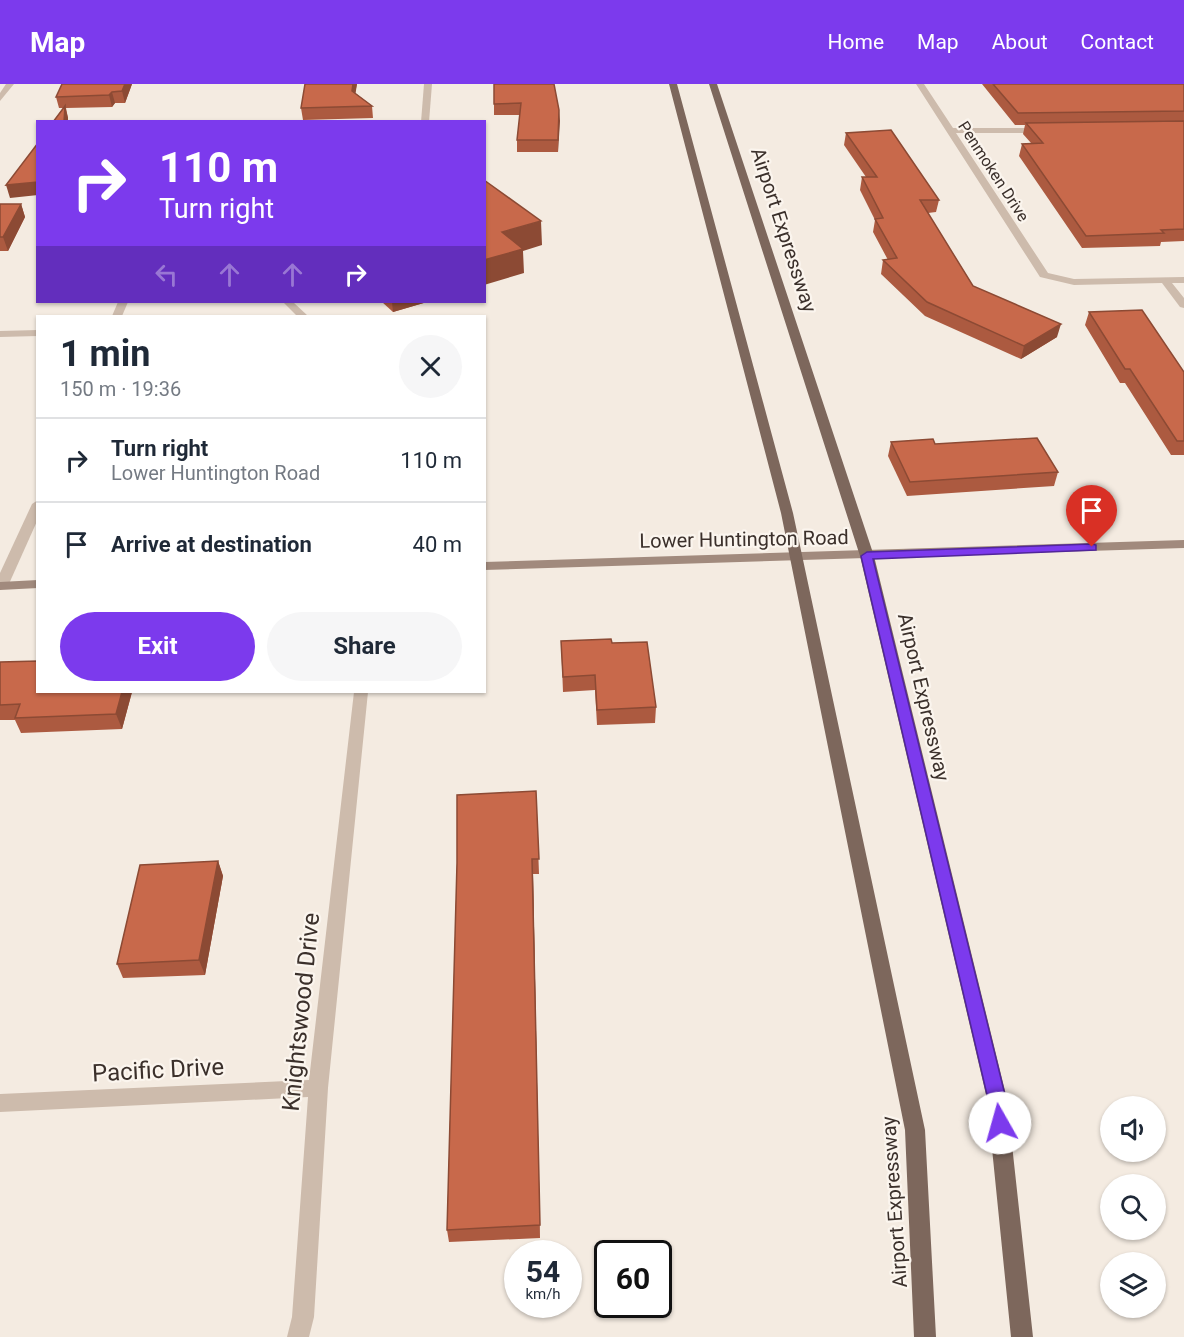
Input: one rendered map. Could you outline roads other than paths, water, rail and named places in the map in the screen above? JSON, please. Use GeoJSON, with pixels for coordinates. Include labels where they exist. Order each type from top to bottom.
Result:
{"type":"FeatureCollection","features":[{"type":"Feature","properties":{"kind":"main road","name":"Airport Expressway"},"geometry":{"type":"LineString","coordinates":[[673,84],[784,502],[915,1130],[925,1337]]}},
{"type":"Feature","properties":{"kind":"main road","name":"Airport Expressway"},"geometry":{"type":"LineString","coordinates":[[713,84],[867,556],[997,1099],[1022,1337]]}},
{"type":"Feature","properties":{"kind":"main road","name":"Lower Huntington Road"},"geometry":{"type":"LineString","coordinates":[[486,566],[796,555],[867,556],[1184,544]]}},
{"type":"Feature","properties":{"kind":"main road"},"geometry":{"type":"LineString","coordinates":[[0,586],[36,584]]}},
{"type":"Feature","properties":{"kind":"street"},"geometry":{"type":"LineString","coordinates":[[0,99],[10,84]]}},
{"type":"Feature","properties":{"kind":"street"},"geometry":{"type":"LineString","coordinates":[[425,120],[428,84]]}},
{"type":"Feature","properties":{"kind":"street","name":"Penmoken Drive"},"geometry":{"type":"LineString","coordinates":[[920,84],[1044,275],[1074,282],[1165,281]]}},
{"type":"Feature","properties":{"kind":"street"},"geometry":{"type":"LineString","coordinates":[[950,132],[1055,129]]}},
{"type":"Feature","properties":{"kind":"street"},"geometry":{"type":"LineString","coordinates":[[1165,281],[1184,280]]}},
{"type":"Feature","properties":{"kind":"street"},"geometry":{"type":"LineString","coordinates":[[1165,281],[1184,305]]}},
{"type":"Feature","properties":{"kind":"street"},"geometry":{"type":"LineString","coordinates":[[289,303],[302,315]]}},
{"type":"Feature","properties":{"kind":"street"},"geometry":{"type":"LineString","coordinates":[[0,334],[36,333]]}},
{"type":"Feature","properties":{"kind":"street"},"geometry":{"type":"LineString","coordinates":[[0,586],[36,508]]}},
{"type":"Feature","properties":{"kind":"street","name":"Knightswood Drive"},"geometry":{"type":"LineString","coordinates":[[298,1337],[303,1317],[318,1088],[361,693]]}},
{"type":"Feature","properties":{"kind":"street","name":"Pacific Drive"},"geometry":{"type":"LineString","coordinates":[[0,1103],[318,1088]]}}]}
